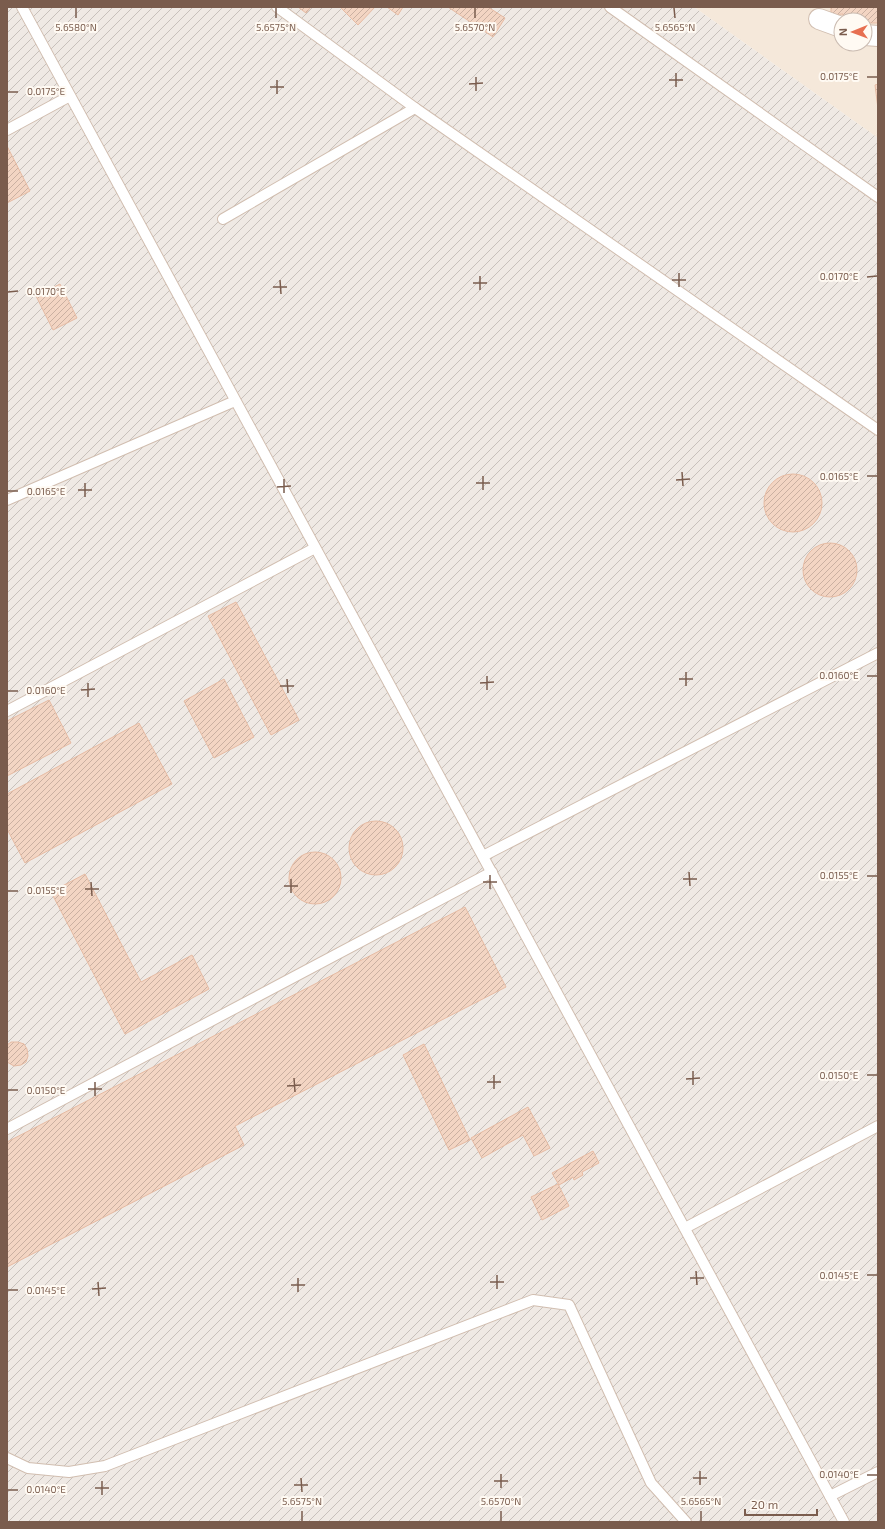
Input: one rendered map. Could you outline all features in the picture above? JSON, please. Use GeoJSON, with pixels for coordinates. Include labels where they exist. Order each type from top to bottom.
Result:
{"type":"FeatureCollection","features":[{"type":"Feature","properties":{"kind":"street"},"geometry":{"type":"LineString","coordinates":[[818,19],[833,24]]}},
{"type":"Feature","properties":{"kind":"lane"},"geometry":{"type":"LineString","coordinates":[[22,7],[844,1522]]}},
{"type":"Feature","properties":{"kind":"lane"},"geometry":{"type":"LineString","coordinates":[[277,7],[415,108],[878,430]]}},
{"type":"Feature","properties":{"kind":"lane"},"geometry":{"type":"LineString","coordinates":[[610,7],[878,197]]}},
{"type":"Feature","properties":{"kind":"lane"},"geometry":{"type":"LineString","coordinates":[[7,130],[70,96]]}},
{"type":"Feature","properties":{"kind":"lane"},"geometry":{"type":"LineString","coordinates":[[223,219],[415,108]]}},
{"type":"Feature","properties":{"kind":"lane"},"geometry":{"type":"LineString","coordinates":[[7,500],[235,401]]}},
{"type":"Feature","properties":{"kind":"lane"},"geometry":{"type":"LineString","coordinates":[[7,711],[315,548]]}},
{"type":"Feature","properties":{"kind":"lane"},"geometry":{"type":"LineString","coordinates":[[483,856],[878,653]]}},
{"type":"Feature","properties":{"kind":"lane"},"geometry":{"type":"LineString","coordinates":[[7,1129],[492,872]]}},
{"type":"Feature","properties":{"kind":"lane"},"geometry":{"type":"LineString","coordinates":[[685,1228],[878,1126]]}},
{"type":"Feature","properties":{"kind":"lane"},"geometry":{"type":"LineString","coordinates":[[7,1458],[28,1468],[69,1472],[105,1466],[533,1300],[569,1305],[652,1483],[686,1522]]}},
{"type":"Feature","properties":{"kind":"lane"},"geometry":{"type":"LineString","coordinates":[[830,1496],[878,1472]]}},
{"type":"Feature","properties":{"kind":"shaded area"},"geometry":{"type":"Polygon","coordinates":[[[7,7],[694,7],[878,138],[878,1522],[7,1522],[7,7]]]}},
{"type":"Feature","properties":{"kind":"shaded area"},"geometry":{"type":"Polygon","coordinates":[[[694,7],[878,7],[878,138],[694,7]]]}},
{"type":"Feature","properties":{"kind":"building"},"geometry":{"type":"Polygon","coordinates":[[[298,7],[311,7],[306,13],[298,7]]]}},
{"type":"Feature","properties":{"kind":"building"},"geometry":{"type":"Polygon","coordinates":[[[340,7],[375,7],[358,25],[340,7]]]}},
{"type":"Feature","properties":{"kind":"building"},"geometry":{"type":"Polygon","coordinates":[[[387,7],[403,7],[398,15],[387,7]]]}},
{"type":"Feature","properties":{"kind":"building"},"geometry":{"type":"Polygon","coordinates":[[[448,7],[488,7],[505,18],[493,37],[448,7]]]}},
{"type":"Feature","properties":{"kind":"building"},"geometry":{"type":"Polygon","coordinates":[[[831,7],[878,7],[878,23],[873,23],[873,12],[833,12],[833,15],[831,15],[831,7]]]}},
{"type":"Feature","properties":{"kind":"building"},"geometry":{"type":"Polygon","coordinates":[[[878,84],[878,109],[875,85],[878,84]]]}},
{"type":"Feature","properties":{"kind":"building"},"geometry":{"type":"Polygon","coordinates":[[[7,146],[30,191],[7,203],[7,146]]]}},
{"type":"Feature","properties":{"kind":"building"},"geometry":{"type":"Polygon","coordinates":[[[60,284],[77,318],[53,330],[36,296],[60,284]]]}},
{"type":"Feature","properties":{"kind":"building"},"geometry":{"type":"Polygon","coordinates":[[[787,474],[799,474],[814,482],[822,497],[822,509],[814,524],[799,532],[787,532],[772,524],[764,509],[764,497],[772,482],[787,474]]]}},
{"type":"Feature","properties":{"kind":"building"},"geometry":{"type":"Polygon","coordinates":[[[825,543],[835,543],[845,547],[853,555],[857,565],[857,575],[853,585],[845,593],[835,597],[825,597],[815,593],[807,585],[803,575],[803,565],[807,555],[815,547],[825,543]]]}},
{"type":"Feature","properties":{"kind":"building"},"geometry":{"type":"Polygon","coordinates":[[[236,602],[299,720],[271,735],[208,616],[236,602]]]}},
{"type":"Feature","properties":{"kind":"building"},"geometry":{"type":"Polygon","coordinates":[[[224,679],[254,737],[214,758],[184,701],[224,679]]]}},
{"type":"Feature","properties":{"kind":"building"},"geometry":{"type":"Polygon","coordinates":[[[49,700],[71,743],[7,776],[7,721],[49,700]]]}},
{"type":"Feature","properties":{"kind":"building"},"geometry":{"type":"Polygon","coordinates":[[[139,723],[172,784],[25,863],[7,829],[7,794],[139,723]]]}},
{"type":"Feature","properties":{"kind":"building"},"geometry":{"type":"Polygon","coordinates":[[[376,821],[386,823],[395,829],[401,838],[403,848],[401,858],[395,867],[386,873],[376,875],[366,873],[357,867],[351,858],[349,848],[351,838],[357,829],[366,823],[376,821]]]}},
{"type":"Feature","properties":{"kind":"building"},"geometry":{"type":"Polygon","coordinates":[[[315,852],[329,856],[337,864],[341,878],[337,892],[329,900],[315,904],[301,900],[293,892],[289,878],[293,864],[301,856],[315,852]]]}},
{"type":"Feature","properties":{"kind":"building"},"geometry":{"type":"Polygon","coordinates":[[[85,874],[141,982],[192,955],[209,989],[125,1034],[51,892],[85,874]]]}},
{"type":"Feature","properties":{"kind":"building"},"geometry":{"type":"Polygon","coordinates":[[[465,907],[506,987],[235,1126],[244,1145],[7,1267],[7,1142],[465,907]]]}},
{"type":"Feature","properties":{"kind":"building"},"geometry":{"type":"Polygon","coordinates":[[[11,1042],[24,1044],[27,1049],[28,1056],[26,1062],[21,1065],[14,1066],[7,1062],[7,1045],[11,1042]]]}},
{"type":"Feature","properties":{"kind":"building"},"geometry":{"type":"Polygon","coordinates":[[[424,1044],[470,1140],[449,1150],[403,1055],[424,1044]]]}},
{"type":"Feature","properties":{"kind":"building"},"geometry":{"type":"Polygon","coordinates":[[[528,1107],[550,1148],[534,1156],[523,1135],[482,1158],[471,1138],[528,1107]]]}},
{"type":"Feature","properties":{"kind":"building"},"geometry":{"type":"Polygon","coordinates":[[[593,1151],[599,1163],[582,1172],[583,1175],[574,1180],[573,1177],[559,1185],[552,1173],[593,1151]]]}},
{"type":"Feature","properties":{"kind":"building"},"geometry":{"type":"Polygon","coordinates":[[[558,1184],[569,1206],[542,1220],[531,1197],[558,1184]]]}}]}
